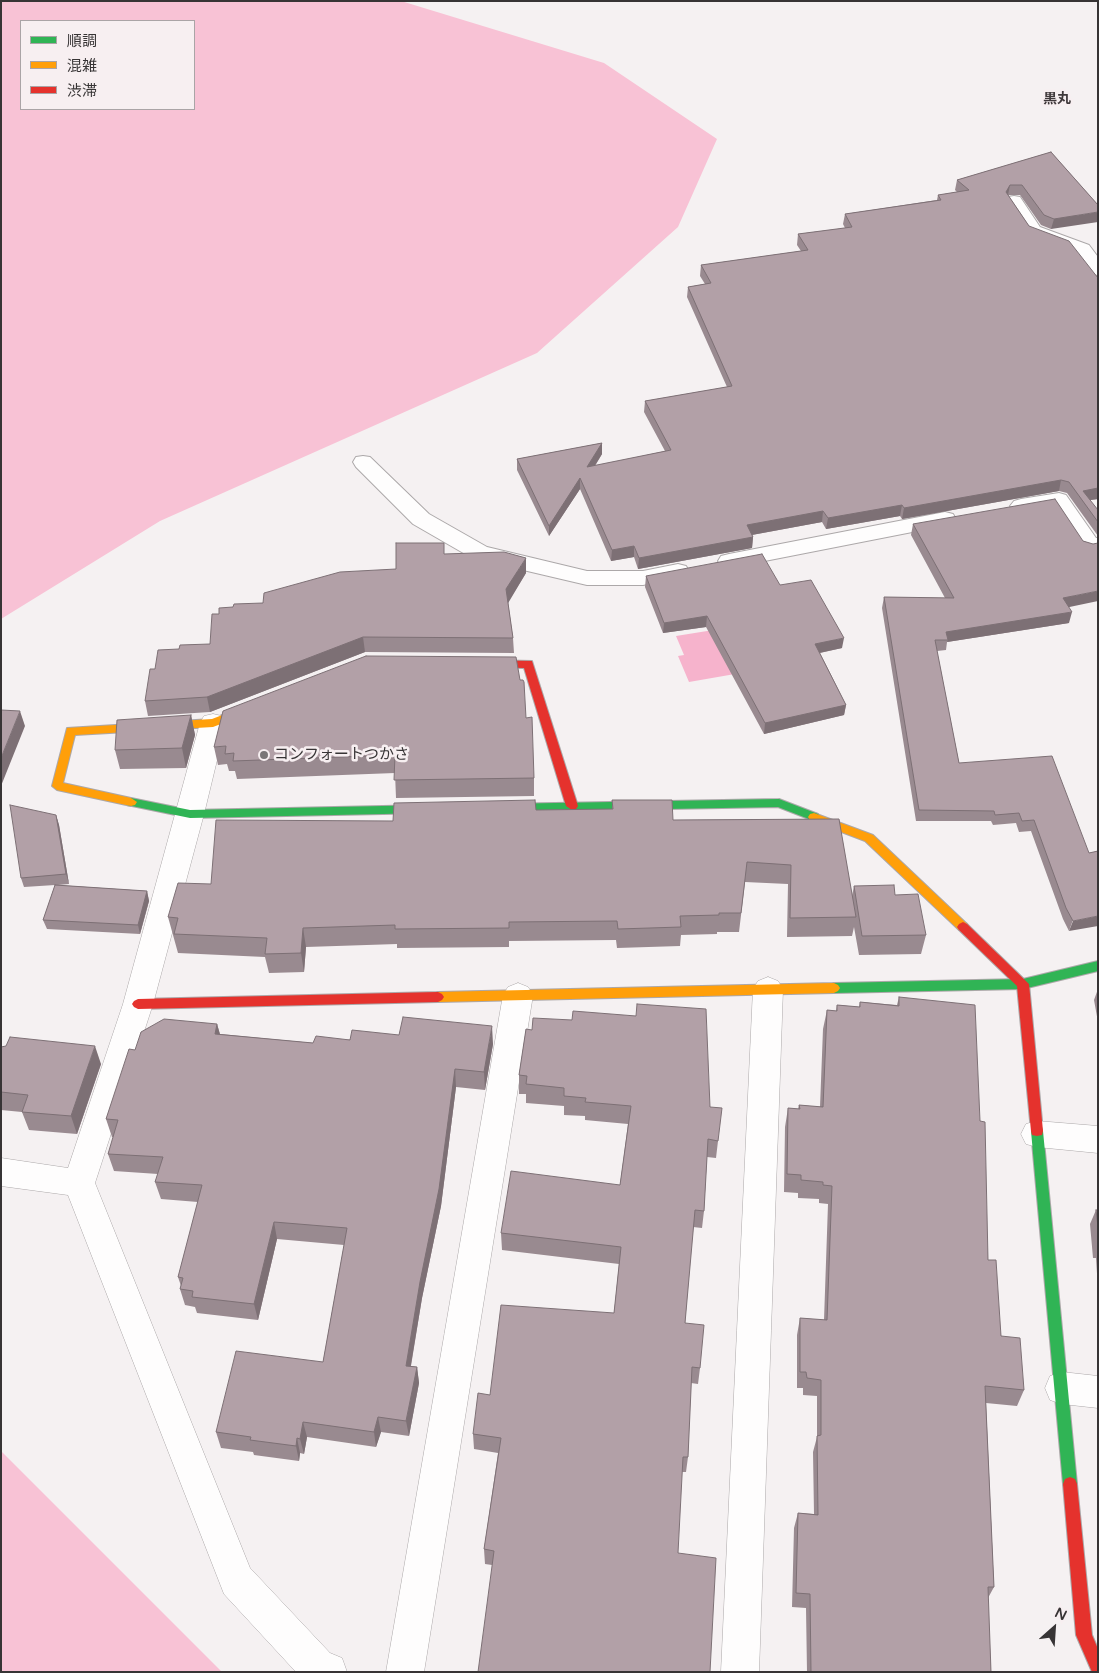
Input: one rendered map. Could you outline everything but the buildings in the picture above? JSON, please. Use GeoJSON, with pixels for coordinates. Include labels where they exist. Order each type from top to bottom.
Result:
{"type":"FeatureCollection","features":[{"type":"Feature","properties":{"kind":"street"},"geometry":{"type":"LineString","coordinates":[[471,664],[528,664],[572,806]]}},
{"type":"Feature","properties":{"kind":"street"},"geometry":{"type":"LineString","coordinates":[[266,702],[213,723],[71,730],[57,786],[190,814],[445,809]]}},
{"type":"Feature","properties":{"kind":"street"},"geometry":{"type":"LineString","coordinates":[[213,723],[138,1004],[79,1183],[237,1581],[317,1666],[328,1672]]}},
{"type":"Feature","properties":{"kind":"street"},"geometry":{"type":"LineString","coordinates":[[484,808],[779,803],[869,838],[1023,984],[1084,1635],[1098,1668]]}},
{"type":"Feature","properties":{"kind":"street"},"geometry":{"type":"LineString","coordinates":[[138,1004],[1023,984],[1098,966]]}},
{"type":"Feature","properties":{"kind":"street"},"geometry":{"type":"LineString","coordinates":[[740,1672],[768,989]]}},
{"type":"Feature","properties":{"kind":"street"},"geometry":{"type":"LineString","coordinates":[[405,1672],[518,995]]}},
{"type":"Feature","properties":{"kind":"street"},"geometry":{"type":"LineString","coordinates":[[1037,1134],[1098,1140]]}},
{"type":"Feature","properties":{"kind":"street"},"geometry":{"type":"LineString","coordinates":[[1,1172],[79,1183]]}},
{"type":"Feature","properties":{"kind":"street"},"geometry":{"type":"LineString","coordinates":[[1062,1388],[1098,1392]]}},
{"type":"Feature","properties":{"kind":"lane"},"geometry":{"type":"LineString","coordinates":[[1014,201],[1034,230],[1083,249],[1098,270]]}},
{"type":"Feature","properties":{"kind":"lane"},"geometry":{"type":"LineString","coordinates":[[363,462],[422,519],[480,553],[587,578],[643,578],[961,516]]}},
{"type":"Feature","properties":{"kind":"lane"},"geometry":{"type":"LineString","coordinates":[[1000,510],[1059,500],[1090,546],[1098,545]]}},
{"type":"Feature","properties":{"kind":"shaded area"},"geometry":{"type":"Polygon","coordinates":[[[1,1],[401,1],[604,63],[717,139],[678,227],[537,353],[160,521],[1,619],[1,1]]]}},
{"type":"Feature","properties":{"kind":"shaded area"},"geometry":{"type":"Polygon","coordinates":[[[732,627],[758,670],[689,682],[678,656],[684,655],[676,636],[732,627]]]}},
{"type":"Feature","properties":{"kind":"shaded area"},"geometry":{"type":"Polygon","coordinates":[[[1,1451],[222,1672],[1,1672],[1,1451]]]}},
{"type":"Feature","properties":{"kind":"traffic: fast"},"geometry":{"type":"LineString","coordinates":[[131,802],[190,814],[431,809]]}},
{"type":"Feature","properties":{"kind":"traffic: fast"},"geometry":{"type":"LineString","coordinates":[[499,808],[779,803],[814,817]]}},
{"type":"Feature","properties":{"kind":"traffic: fast"},"geometry":{"type":"LineString","coordinates":[[834,988],[1023,984],[1098,966]]}},
{"type":"Feature","properties":{"kind":"traffic: fast"},"geometry":{"type":"LineString","coordinates":[[1037,1131],[1070,1484]]}},
{"type":"Feature","properties":{"kind":"traffic: slow"},"geometry":{"type":"LineString","coordinates":[[131,802],[57,786],[71,731],[213,723],[256,706]]}},
{"type":"Feature","properties":{"kind":"traffic: slow"},"geometry":{"type":"LineString","coordinates":[[814,817],[869,838],[963,927]]}},
{"type":"Feature","properties":{"kind":"traffic: slow"},"geometry":{"type":"LineString","coordinates":[[438,997],[834,988]]}},
{"type":"Feature","properties":{"kind":"traffic: jam"},"geometry":{"type":"LineString","coordinates":[[481,664],[528,664],[572,806]]}},
{"type":"Feature","properties":{"kind":"traffic: jam"},"geometry":{"type":"LineString","coordinates":[[963,927],[1023,984],[1037,1131]]}},
{"type":"Feature","properties":{"kind":"traffic: jam"},"geometry":{"type":"LineString","coordinates":[[138,1004],[438,997]]}},
{"type":"Feature","properties":{"kind":"traffic: jam"},"geometry":{"type":"LineString","coordinates":[[1070,1484],[1084,1635],[1098,1668]]}},
{"type":"Feature","properties":{"kind":"place","name":"コンフォートつかさ"},"geometry":{"type":"Point","coordinates":[264,755]}},
{"type":"Feature","properties":{"kind":"district","name":"黒丸"},"geometry":{"type":"Point","coordinates":[1057,99]}}]}
